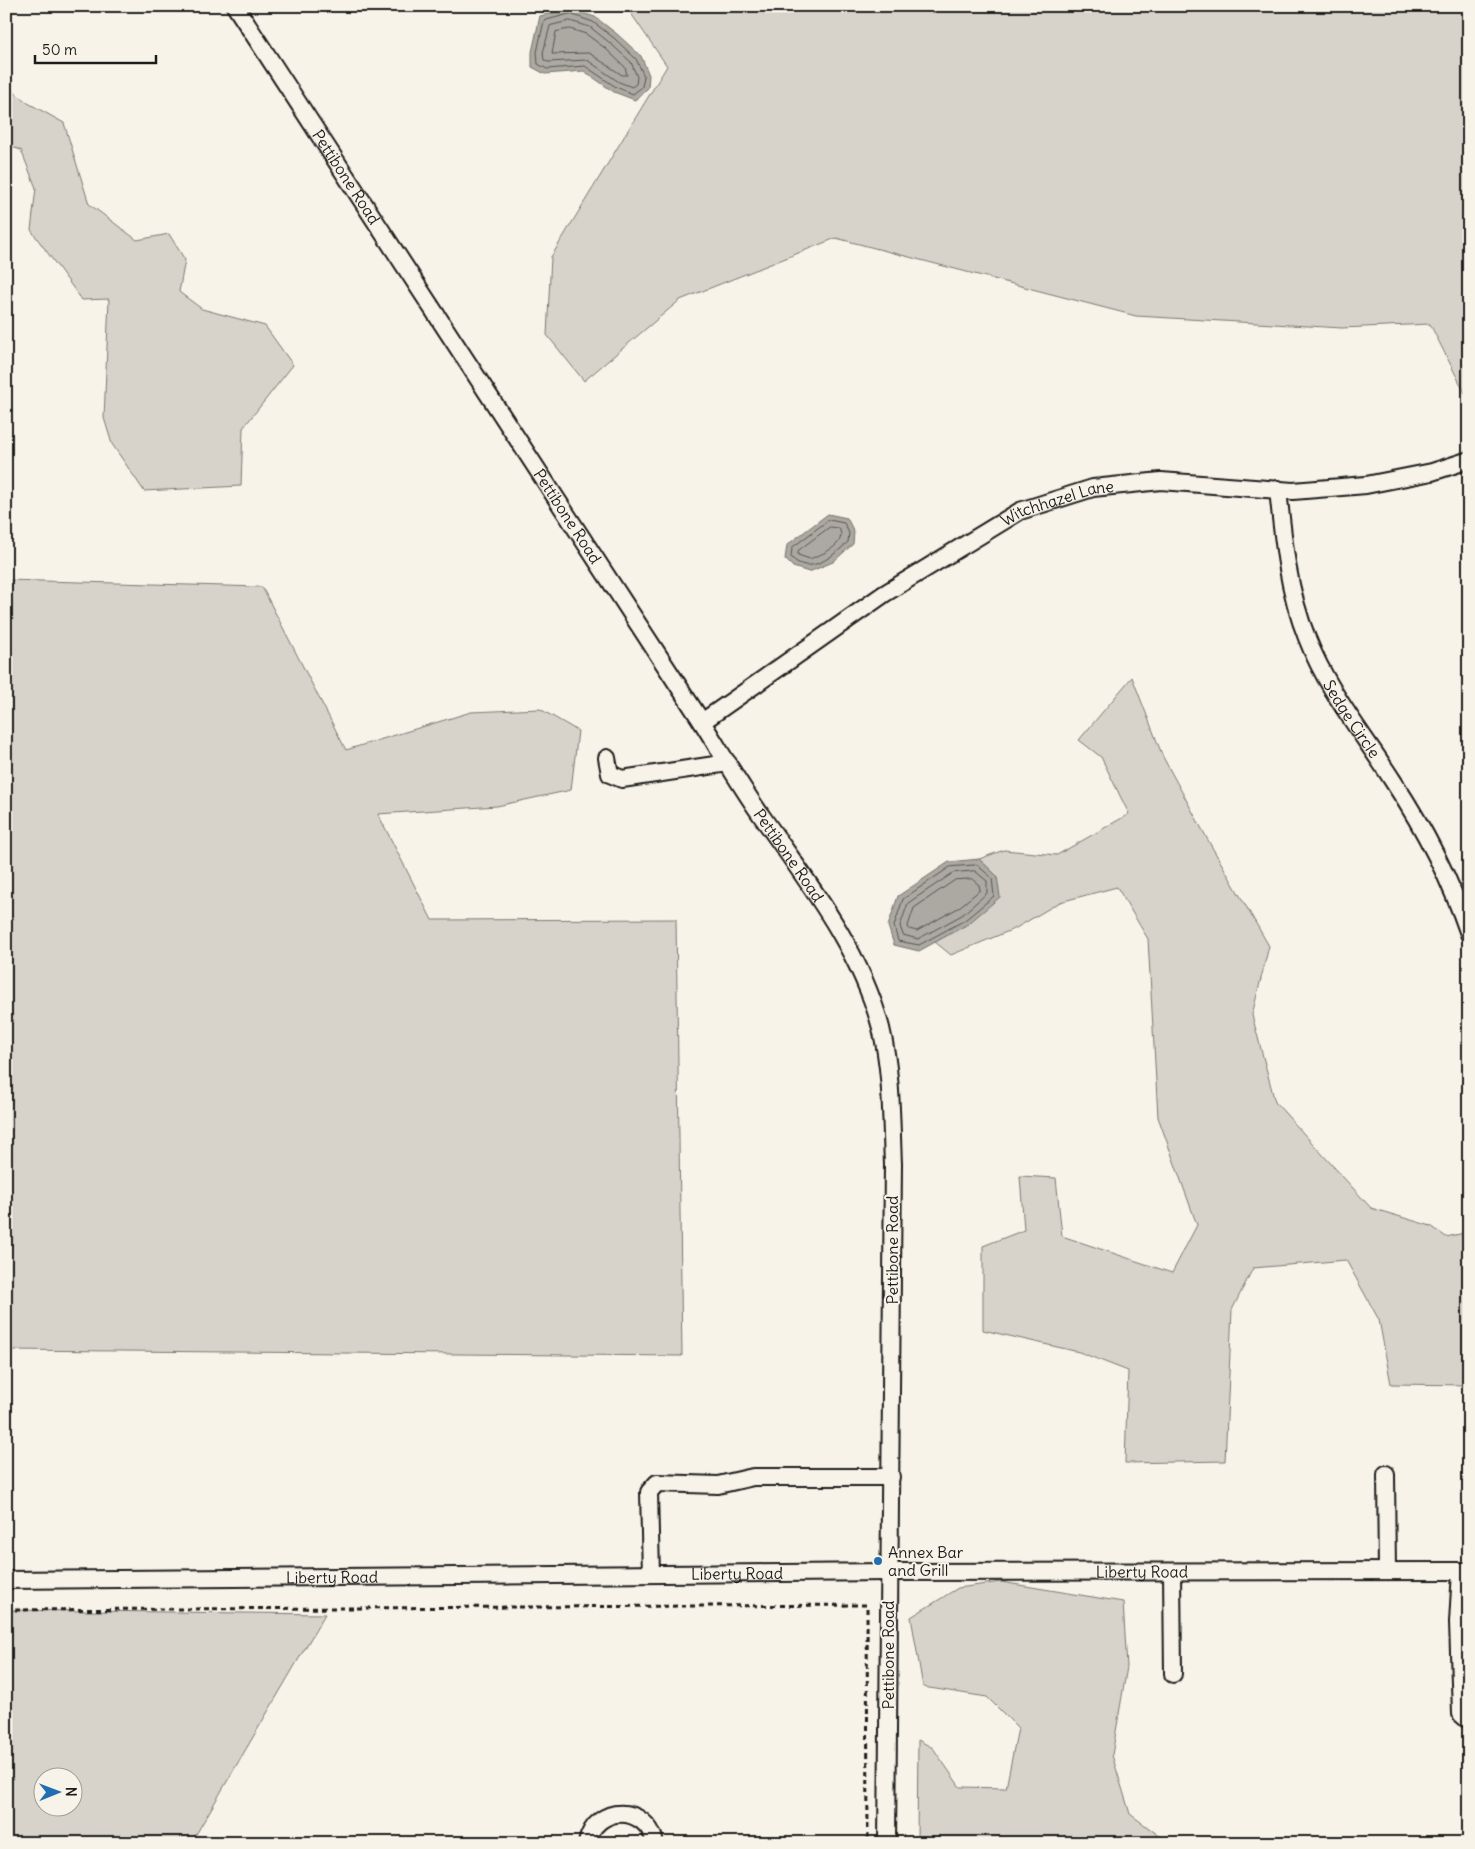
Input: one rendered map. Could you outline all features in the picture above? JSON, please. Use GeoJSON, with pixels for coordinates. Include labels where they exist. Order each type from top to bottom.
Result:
{"type":"FeatureCollection","features":[{"type":"Feature","properties":{"kind":"street","name":"Pettibone Road"},"geometry":{"type":"LineString","coordinates":[[235,6],[702,722],[761,816],[836,925],[854,956],[865,981],[880,1027],[888,1062],[893,1164],[887,1843]]}},
{"type":"Feature","properties":{"kind":"street","name":"Witchhazel Lane"},"geometry":{"type":"LineString","coordinates":[[702,722],[884,594],[1020,511],[1093,488],[1161,481],[1293,491],[1366,485],[1432,472],[1469,460]]}},
{"type":"Feature","properties":{"kind":"street","name":"Sedge Circle"},"geometry":{"type":"LineString","coordinates":[[1278,489],[1284,548],[1296,605],[1307,639],[1327,680],[1418,823],[1450,887],[1469,934]]}},
{"type":"Feature","properties":{"kind":"street"},"geometry":{"type":"LineString","coordinates":[[607,758],[610,774],[622,779],[728,763]]}},
{"type":"Feature","properties":{"kind":"street"},"geometry":{"type":"LineString","coordinates":[[1386,1474],[1386,1571]]}},
{"type":"Feature","properties":{"kind":"street"},"geometry":{"type":"LineString","coordinates":[[651,1574],[649,1492],[657,1483],[718,1485],[753,1477],[891,1477]]}},
{"type":"Feature","properties":{"kind":"street"},"geometry":{"type":"LineString","coordinates":[[1465,1571],[1458,1622],[1459,1690],[1461,1714],[1469,1721]]}},
{"type":"Feature","properties":{"kind":"street","name":"Liberty Road"},"geometry":{"type":"LineString","coordinates":[[6,1580],[889,1572],[1465,1571]]}},
{"type":"Feature","properties":{"kind":"street"},"geometry":{"type":"LineString","coordinates":[[1172,1572],[1173,1674]]}},
{"type":"Feature","properties":{"kind":"street"},"geometry":{"type":"LineString","coordinates":[[587,1843],[588,1835],[595,1825],[604,1818],[615,1814],[627,1814],[638,1817],[647,1825],[654,1835],[655,1843]]}},
{"type":"Feature","properties":{"kind":"path"},"geometry":{"type":"LineString","coordinates":[[6,1610],[866,1605],[868,1843]]}},
{"type":"Feature","properties":{"kind":"shaded area"},"geometry":{"type":"Polygon","coordinates":[[[626,6],[1469,6],[1469,401],[1430,324],[1342,328],[1136,316],[836,238],[680,300],[584,381],[547,335],[551,257],[667,66],[626,6]]]}},
{"type":"Feature","properties":{"kind":"shaded area"},"geometry":{"type":"Polygon","coordinates":[[[6,86],[28,103],[64,123],[89,204],[137,240],[169,234],[185,260],[179,292],[202,309],[265,326],[293,365],[243,428],[241,486],[144,491],[112,444],[104,418],[109,299],[82,300],[31,230],[36,188],[21,150],[6,145],[6,86]]]}},
{"type":"Feature","properties":{"kind":"shaded area"},"geometry":{"type":"Polygon","coordinates":[[[6,580],[262,587],[346,750],[471,712],[540,709],[578,731],[571,790],[497,806],[378,814],[432,920],[676,919],[682,1356],[6,1350],[6,580]]]}},
{"type":"Feature","properties":{"kind":"shaded area"},"geometry":{"type":"Polygon","coordinates":[[[1132,677],[1163,757],[1269,946],[1252,1015],[1275,1102],[1371,1208],[1431,1226],[1446,1237],[1469,1232],[1469,1385],[1391,1384],[1379,1320],[1346,1260],[1253,1268],[1232,1310],[1225,1461],[1125,1463],[1128,1371],[1079,1352],[983,1330],[983,1246],[1024,1230],[1020,1176],[1056,1178],[1062,1236],[1172,1273],[1197,1225],[1158,1117],[1148,939],[1117,887],[1060,902],[1016,928],[951,955],[935,942],[968,924],[997,876],[979,859],[1004,850],[1057,855],[1129,814],[1101,757],[1079,740],[1132,677]]]}},
{"type":"Feature","properties":{"kind":"shaded area"},"geometry":{"type":"Polygon","coordinates":[[[1001,1582],[1123,1602],[1127,1667],[1112,1755],[1130,1814],[1169,1843],[917,1843],[918,1740],[933,1748],[960,1787],[1006,1788],[1018,1728],[987,1697],[923,1687],[911,1617],[958,1588],[1001,1582]]]}},
{"type":"Feature","properties":{"kind":"shaded area"},"geometry":{"type":"Polygon","coordinates":[[[6,1610],[325,1614],[191,1843],[6,1843],[6,1610]]]}},
{"type":"Feature","properties":{"kind":"water"},"geometry":{"type":"Polygon","coordinates":[[[570,9],[595,17],[641,56],[649,75],[648,88],[635,100],[614,92],[584,71],[545,74],[532,67],[532,52],[540,16],[570,9]]]}},
{"type":"Feature","properties":{"kind":"water"},"geometry":{"type":"Polygon","coordinates":[[[828,514],[847,518],[854,532],[853,544],[833,562],[809,572],[793,567],[785,559],[787,545],[828,514]]]}},
{"type":"Feature","properties":{"kind":"water"},"geometry":{"type":"Polygon","coordinates":[[[979,859],[997,876],[1000,897],[968,924],[919,951],[894,945],[888,926],[898,896],[949,862],[979,859]]]}},
{"type":"Feature","properties":{"kind":"place","name":"Annex Bar and Grill"},"geometry":{"type":"Point","coordinates":[878,1561]}}]}
